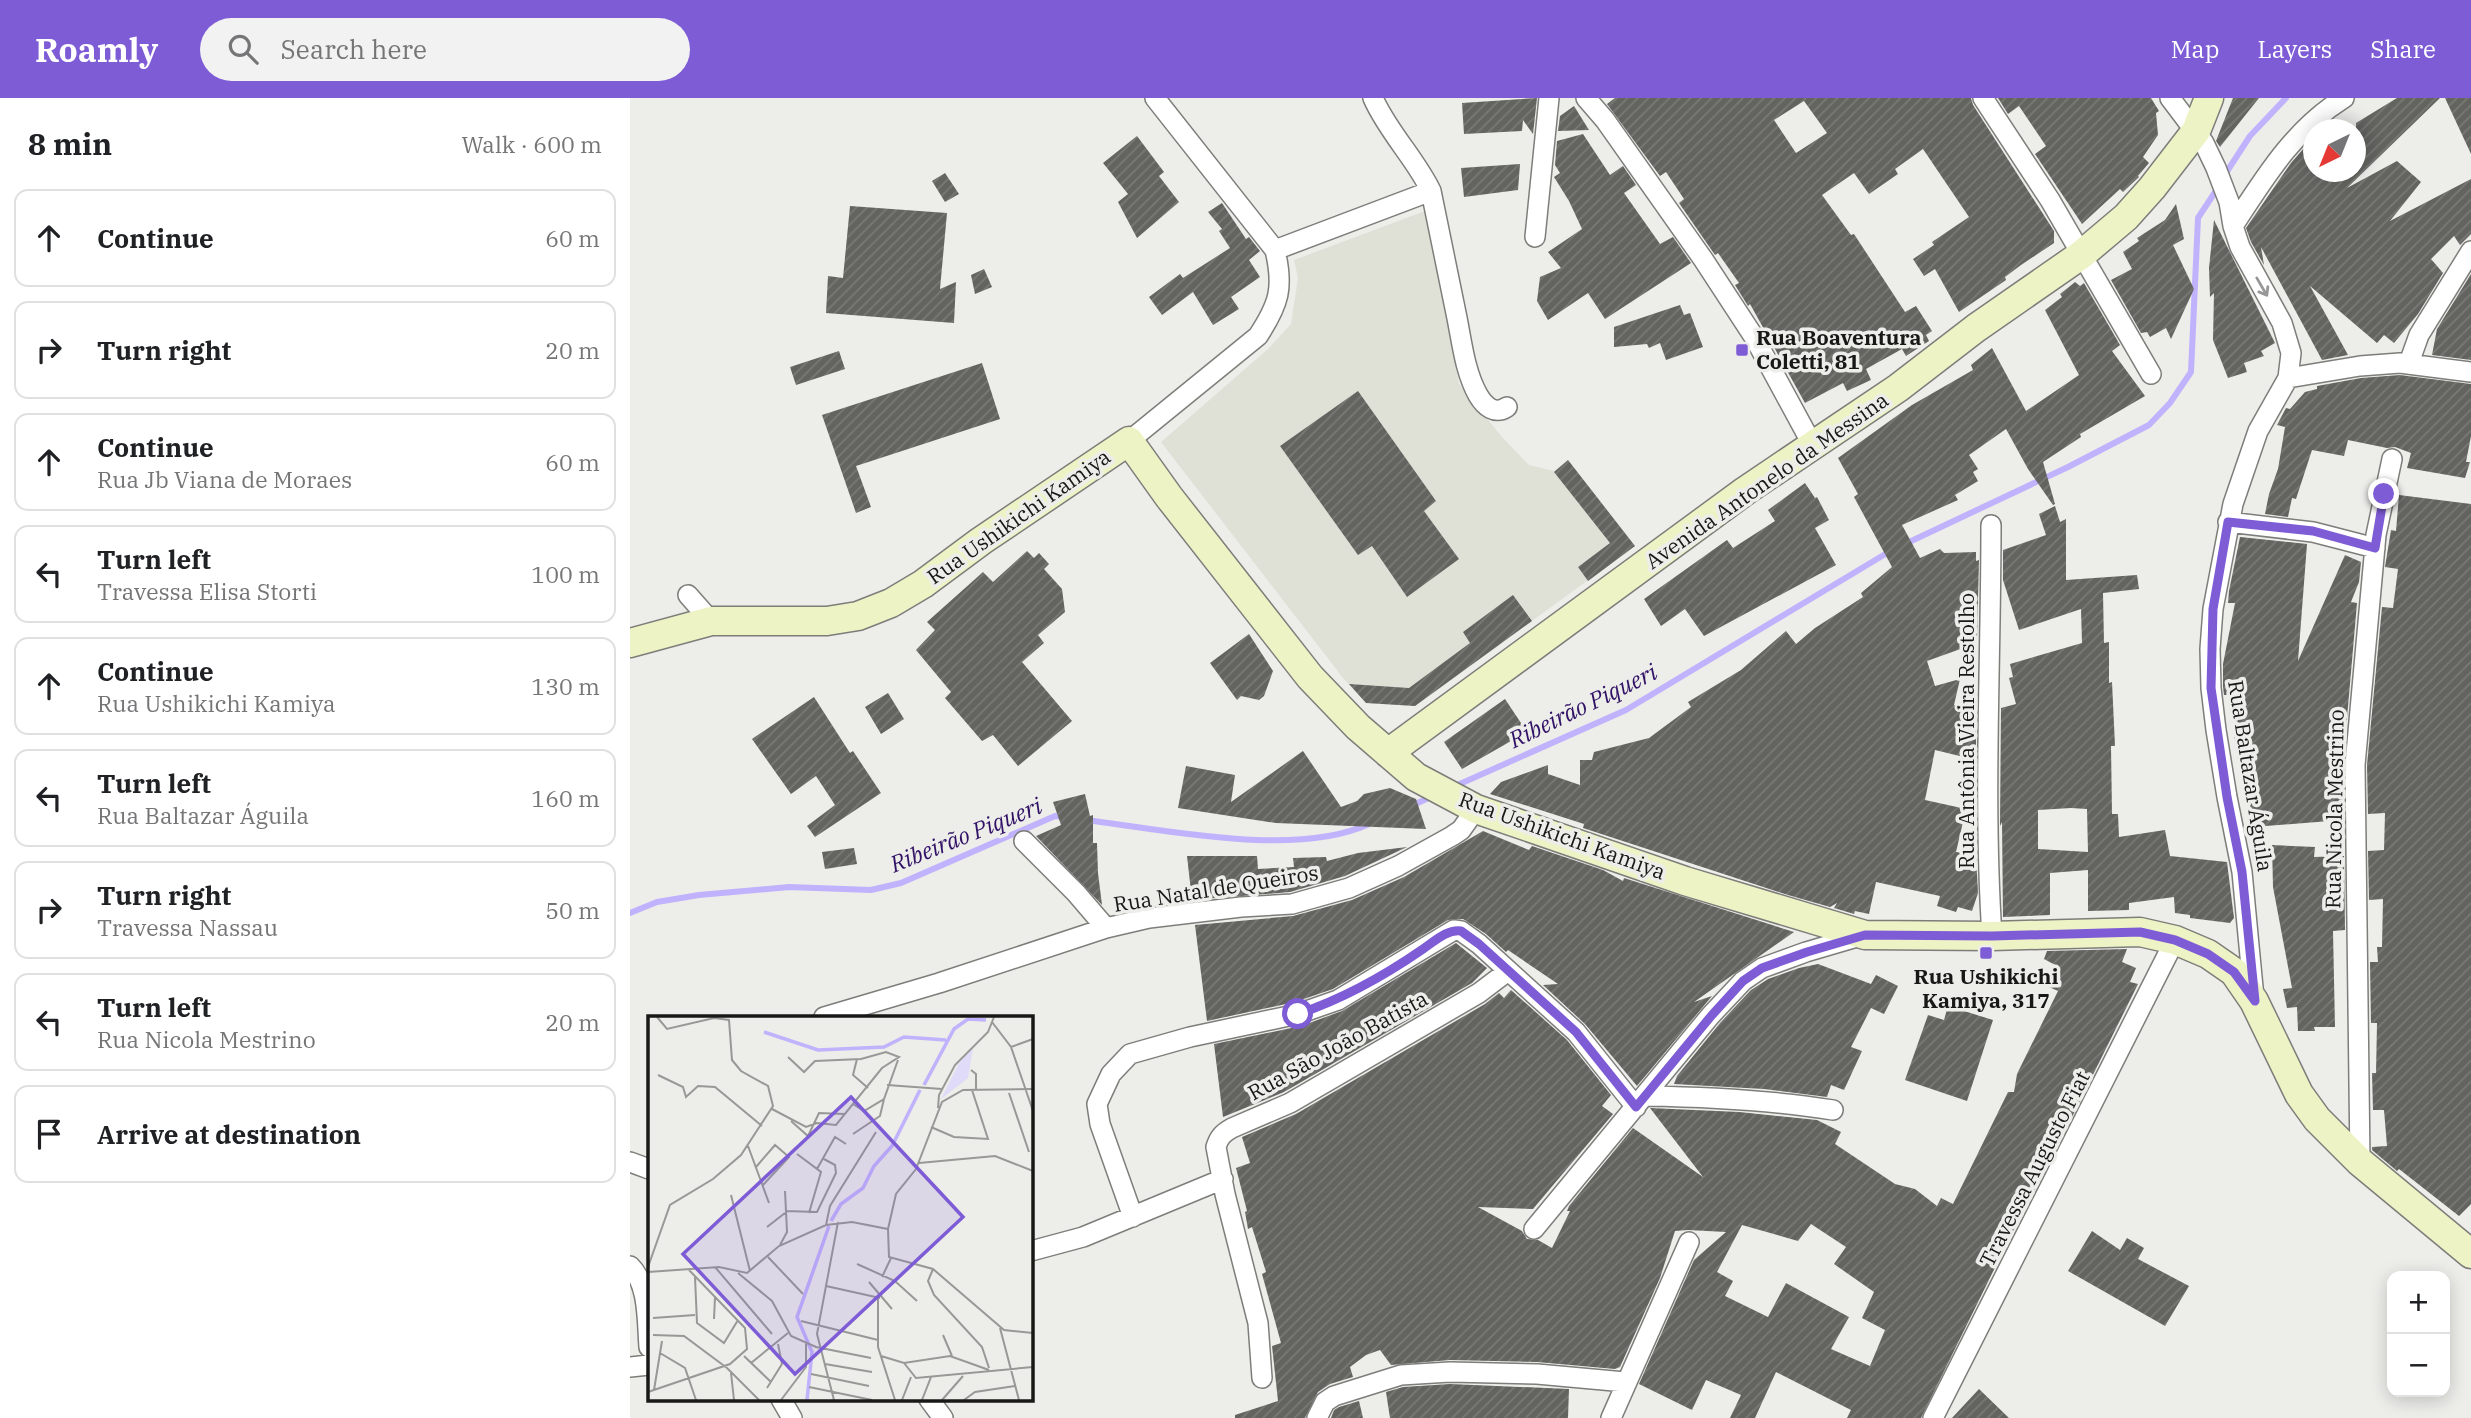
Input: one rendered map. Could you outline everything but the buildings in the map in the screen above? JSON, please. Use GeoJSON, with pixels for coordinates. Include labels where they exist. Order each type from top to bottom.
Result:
{"type":"FeatureCollection","features":[{"type":"Feature","properties":{"kind":"main road","name":"Avenida Antonelo da Messina"},"geometry":{"type":"LineString","coordinates":[[1388,753],[1812,444],[1898,388],[1976,328],[2081,255],[2126,217],[2152,188],[2196,131],[2208,98]]}},
{"type":"Feature","properties":{"kind":"main road","name":"Rua Ushikichi Kamiya"},"geometry":{"type":"LineString","coordinates":[[630,643],[711,621],[827,621],[858,616],[891,603],[923,584],[981,541],[1129,441],[1310,677],[1359,727],[1416,777],[1471,806],[1685,880],[1865,935],[1992,936],[2140,932],[2175,940],[2208,954],[2234,972],[2255,1001],[2299,1094],[2317,1119],[2360,1162],[2471,1254]]}},
{"type":"Feature","properties":{"kind":"street"},"geometry":{"type":"LineString","coordinates":[[1129,441],[1258,336],[1271,316],[1278,296],[1281,274],[1275,250],[1155,98]]}},
{"type":"Feature","properties":{"kind":"street"},"geometry":{"type":"LineString","coordinates":[[1373,98],[1389,127],[1422,172],[1431,191],[1467,367],[1478,396],[1487,407],[1501,411],[1507,407]]}},
{"type":"Feature","properties":{"kind":"street"},"geometry":{"type":"LineString","coordinates":[[1535,237],[1549,98]]}},
{"type":"Feature","properties":{"kind":"street"},"geometry":{"type":"LineString","coordinates":[[1586,98],[1605,120],[1723,289],[1754,337],[1812,444]]}},
{"type":"Feature","properties":{"kind":"street"},"geometry":{"type":"LineString","coordinates":[[1983,98],[2050,200],[2151,374]]}},
{"type":"Feature","properties":{"kind":"street","name":"Rua Baltazar Águila"},"geometry":{"type":"LineString","coordinates":[[2171,98],[2196,131],[2215,166],[2245,256],[2276,310],[2290,343],[2288,378],[2262,421],[2239,479],[2228,522],[2213,609],[2211,688],[2227,797],[2242,872],[2255,1001]]}},
{"type":"Feature","properties":{"kind":"street"},"geometry":{"type":"LineString","coordinates":[[2233,226],[2291,142],[2324,111],[2344,98]]}},
{"type":"Feature","properties":{"kind":"street"},"geometry":{"type":"LineString","coordinates":[[1275,250],[1431,191]]}},
{"type":"Feature","properties":{"kind":"street"},"geometry":{"type":"LineString","coordinates":[[2409,363],[2419,335],[2471,251]]}},
{"type":"Feature","properties":{"kind":"street"},"geometry":{"type":"LineString","coordinates":[[2288,378],[2360,366],[2409,363],[2471,372]]}},
{"type":"Feature","properties":{"kind":"street","name":"Rua Nicola Mestrino"},"geometry":{"type":"LineString","coordinates":[[2360,1162],[2355,765],[2375,548],[2379,515],[2392,459]]}},
{"type":"Feature","properties":{"kind":"street"},"geometry":{"type":"LineString","coordinates":[[2228,522],[2313,531],[2375,548]]}},
{"type":"Feature","properties":{"kind":"street","name":"Rua Antônia Vieira Restolho"},"geometry":{"type":"LineString","coordinates":[[1991,525],[1989,888],[1992,936]]}},
{"type":"Feature","properties":{"kind":"street"},"geometry":{"type":"LineString","coordinates":[[688,595],[711,621]]}},
{"type":"Feature","properties":{"kind":"street","name":"Rua Natal de Queiros"},"geometry":{"type":"LineString","coordinates":[[827,1016],[1149,918],[1292,904],[1349,888],[1398,866],[1461,830],[1471,806]]}},
{"type":"Feature","properties":{"kind":"street"},"geometry":{"type":"LineString","coordinates":[[1024,841],[1076,893],[1106,929]]}},
{"type":"Feature","properties":{"kind":"street"},"geometry":{"type":"LineString","coordinates":[[1133,1217],[1100,1124],[1097,1104],[1111,1074],[1130,1054],[1190,1037],[1298,1014],[1338,1000],[1454,930],[1461,931],[1479,944],[1576,1032],[1641,1101],[1738,1098],[1833,1110]]}},
{"type":"Feature","properties":{"kind":"street"},"geometry":{"type":"LineString","coordinates":[[1534,1229],[1743,981],[1762,968],[1865,935]]}},
{"type":"Feature","properties":{"kind":"street","name":"Travessa Augusto Fiat"},"geometry":{"type":"LineString","coordinates":[[1933,1418],[2175,940]]}},
{"type":"Feature","properties":{"kind":"street","name":"Rua São João Batista"},"geometry":{"type":"LineString","coordinates":[[1262,1378],[1258,1323],[1216,1147],[1224,1133],[1290,1103],[1479,993],[1508,971]]}},
{"type":"Feature","properties":{"kind":"street"},"geometry":{"type":"LineString","coordinates":[[630,1162],[648,1169]]}},
{"type":"Feature","properties":{"kind":"street"},"geometry":{"type":"LineString","coordinates":[[1032,1251],[1083,1237],[1223,1179]]}},
{"type":"Feature","properties":{"kind":"street"},"geometry":{"type":"LineString","coordinates":[[1611,1418],[1689,1242]]}},
{"type":"Feature","properties":{"kind":"street"},"geometry":{"type":"LineString","coordinates":[[630,1266],[637,1272],[643,1290],[648,1338]]}},
{"type":"Feature","properties":{"kind":"street"},"geometry":{"type":"LineString","coordinates":[[630,1367],[648,1365]]}},
{"type":"Feature","properties":{"kind":"street"},"geometry":{"type":"LineString","coordinates":[[1321,1410],[1334,1396],[1372,1383],[1420,1373],[1537,1374],[1625,1382]]}},
{"type":"Feature","properties":{"kind":"street"},"geometry":{"type":"LineString","coordinates":[[782,1400],[792,1418]]}},
{"type":"Feature","properties":{"kind":"street"},"geometry":{"type":"LineString","coordinates":[[930,1400],[943,1418]]}},
{"type":"Feature","properties":{"kind":"shaded area"},"geometry":{"type":"Polygon","coordinates":[[[1425,211],[1459,384],[1502,437],[1529,465],[1554,471],[1568,460],[1635,546],[1415,706],[1366,703],[1343,678],[1161,442],[1268,349],[1291,324],[1298,278],[1294,260],[1425,211]]]}},
{"type":"Feature","properties":{"kind":"waterway","name":"Ribeirão Piqueri"},"geometry":{"type":"LineString","coordinates":[[2224,176],[2250,136],[2286,98]]}},
{"type":"Feature","properties":{"kind":"waterway","name":"Ribeirão Piqueri"},"geometry":{"type":"LineString","coordinates":[[1905,544],[2068,467],[2149,425],[2170,403],[2191,372],[2198,218],[2219,186]]}},
{"type":"Feature","properties":{"kind":"waterway","name":"Ribeirão Piqueri"},"geometry":{"type":"LineString","coordinates":[[1453,787],[1626,710],[1892,550]]}},
{"type":"Feature","properties":{"kind":"waterway","name":"Ribeirão Piqueri"},"geometry":{"type":"LineString","coordinates":[[1411,806],[1433,796]]}},
{"type":"Feature","properties":{"kind":"waterway","name":"Ribeirão Piqueri"},"geometry":{"type":"LineString","coordinates":[[630,913],[657,902],[699,895],[789,887],[871,890],[901,883],[1055,816],[1065,817]]}},
{"type":"Feature","properties":{"kind":"waterway","name":"Ribeirão Piqueri"},"geometry":{"type":"LineString","coordinates":[[1086,820],[1192,835],[1268,840],[1305,839],[1339,834],[1369,824]]}},
{"type":"Feature","properties":{"kind":"place","name":"Rua Boaventura Coletti, 81"},"geometry":{"type":"Point","coordinates":[1742,350]}},
{"type":"Feature","properties":{"kind":"place","name":"Rua Ushikichi Kamiya, 317"},"geometry":{"type":"Point","coordinates":[1986,953]}},
{"type":"Feature","properties":{"kind":"route"},"geometry":{"type":"LineString","coordinates":[[1298,1014],[1338,1000],[1409,959],[1447,932],[1461,931],[1479,944],[1576,1032],[1636,1107],[1743,981],[1762,968],[1865,935],[1992,936],[2140,932],[2175,940],[2208,954],[2234,972],[2255,1001],[2242,872],[2227,797],[2211,688],[2213,609],[2228,522],[2313,531],[2375,548],[2384,494]]}}]}
